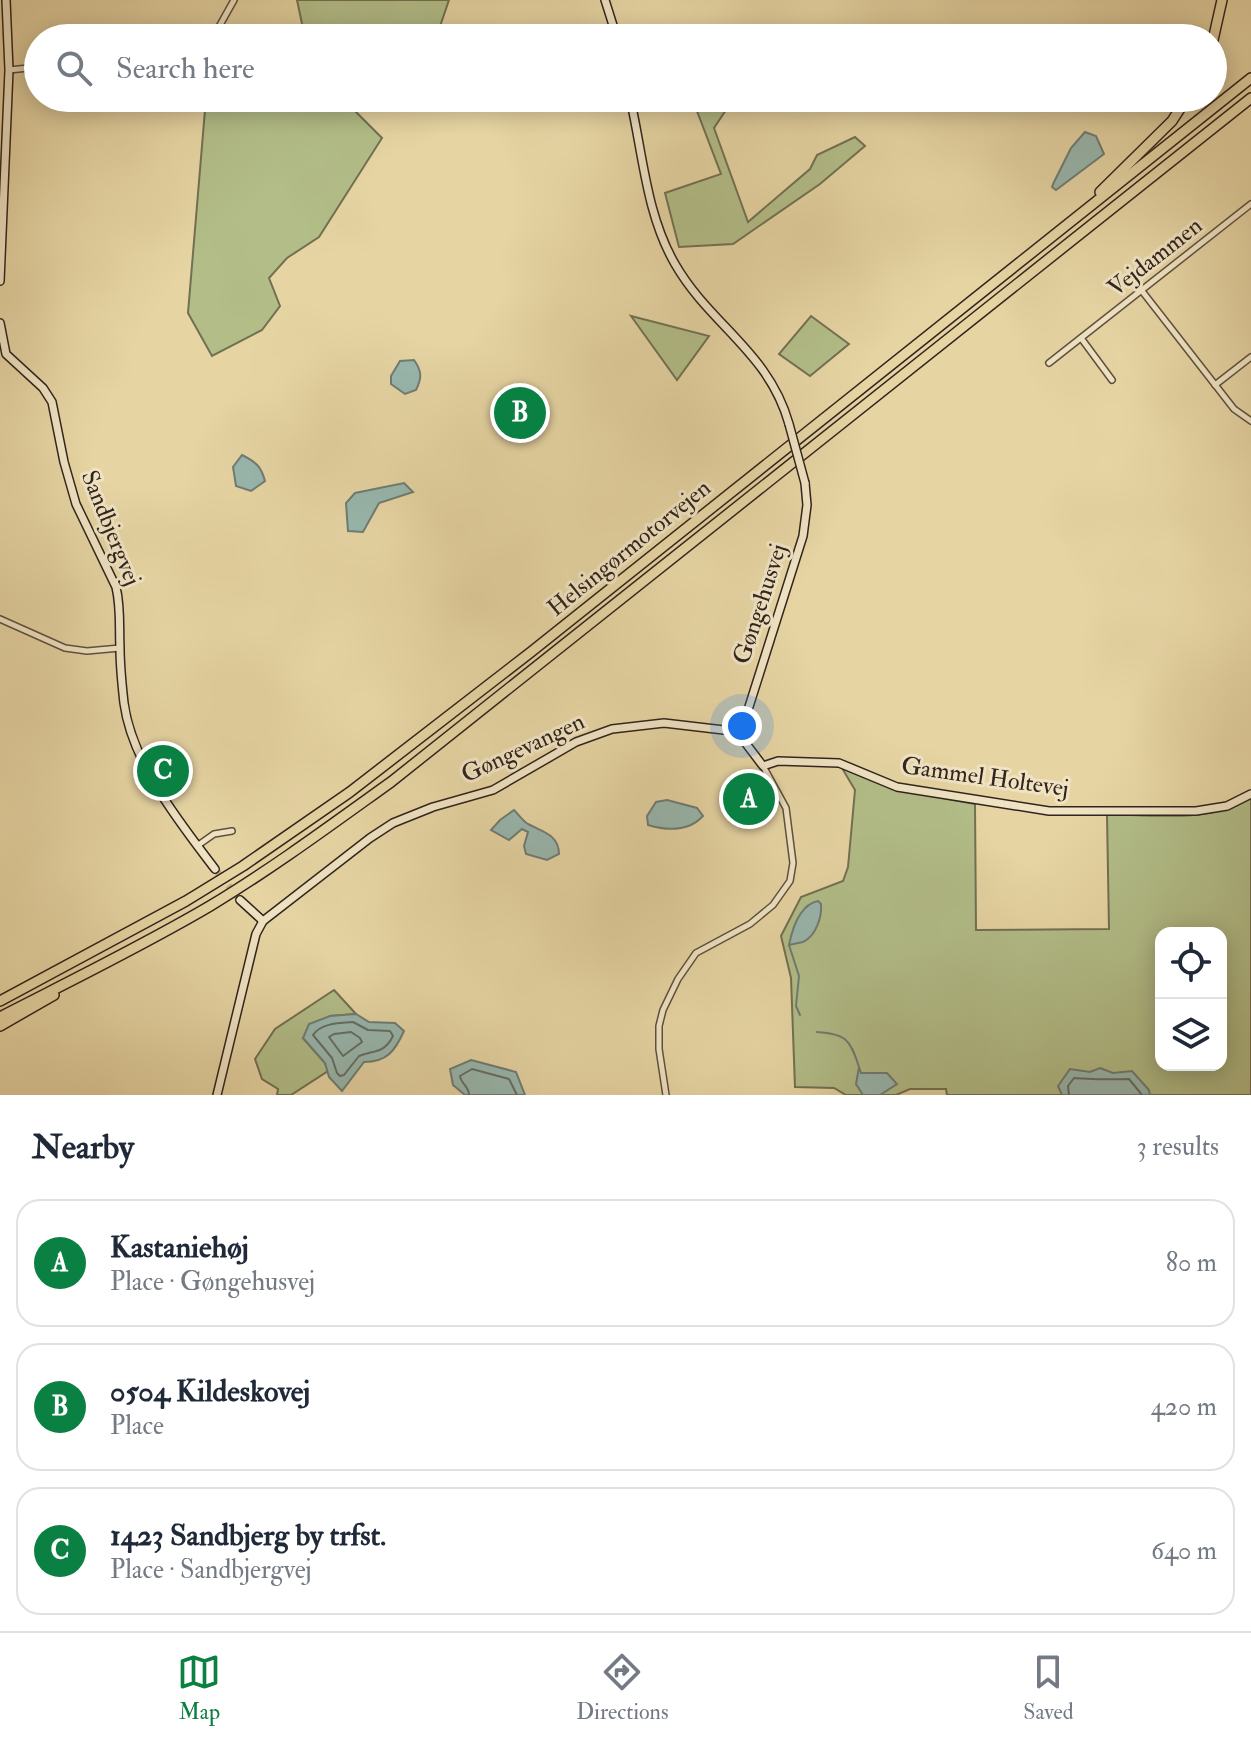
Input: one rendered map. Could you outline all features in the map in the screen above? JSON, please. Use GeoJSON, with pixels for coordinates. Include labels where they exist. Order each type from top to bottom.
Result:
{"type":"FeatureCollection","features":[{"type":"Feature","properties":{"kind":"highway"},"geometry":{"type":"LineString","coordinates":[[1217,24],[1222,0]]}},
{"type":"Feature","properties":{"kind":"highway","name":"Helsingørmotorvejen"},"geometry":{"type":"LineString","coordinates":[[1227,97],[1251,78]]}},
{"type":"Feature","properties":{"kind":"highway","name":"Helsingørmotorvejen"},"geometry":{"type":"LineString","coordinates":[[0,1017],[159,935],[255,878],[391,782],[1251,98]]}},
{"type":"Feature","properties":{"kind":"highway"},"geometry":{"type":"LineString","coordinates":[[1080,212],[1178,112]]}},
{"type":"Feature","properties":{"kind":"highway","name":"Helsingørmotorvejen"},"geometry":{"type":"LineString","coordinates":[[0,1001],[186,901],[243,866],[350,792],[531,652],[1209,112]]}},
{"type":"Feature","properties":{"kind":"highway"},"geometry":{"type":"LineString","coordinates":[[0,1026],[40,1005],[86,973]]}},
{"type":"Feature","properties":{"kind":"street"},"geometry":{"type":"LineString","coordinates":[[0,281],[9,70],[6,0]]}},
{"type":"Feature","properties":{"kind":"street"},"geometry":{"type":"LineString","coordinates":[[221,24],[234,0]]}},
{"type":"Feature","properties":{"kind":"street"},"geometry":{"type":"LineString","coordinates":[[605,0],[613,24]]}},
{"type":"Feature","properties":{"kind":"street"},"geometry":{"type":"LineString","coordinates":[[9,70],[24,68]]}},
{"type":"Feature","properties":{"kind":"street","name":"Gøngehusvej"},"geometry":{"type":"LineString","coordinates":[[633,112],[655,219],[669,253],[703,303],[764,369],[784,405],[805,483],[807,505],[803,536],[741,732]]}},
{"type":"Feature","properties":{"kind":"street","name":"Vejdammen"},"geometry":{"type":"LineString","coordinates":[[1049,363],[1251,206]]}},
{"type":"Feature","properties":{"kind":"street"},"geometry":{"type":"LineString","coordinates":[[1142,291],[1234,409],[1251,421]]}},
{"type":"Feature","properties":{"kind":"street","name":"Sandbjergvej"},"geometry":{"type":"LineString","coordinates":[[0,323],[6,354],[43,388],[52,402],[76,504],[116,587],[120,602],[125,707],[132,734],[171,810],[215,869]]}},
{"type":"Feature","properties":{"kind":"street"},"geometry":{"type":"LineString","coordinates":[[1081,338],[1112,380]]}},
{"type":"Feature","properties":{"kind":"street"},"geometry":{"type":"LineString","coordinates":[[1215,385],[1251,357]]}},
{"type":"Feature","properties":{"kind":"street"},"geometry":{"type":"LineString","coordinates":[[0,619],[65,648],[87,651],[120,648]]}},
{"type":"Feature","properties":{"kind":"street","name":"Gøngevangen"},"geometry":{"type":"LineString","coordinates":[[263,921],[393,823],[433,807],[493,790],[576,742],[612,729],[664,723],[741,732]]}},
{"type":"Feature","properties":{"kind":"street"},"geometry":{"type":"LineString","coordinates":[[666,1095],[659,1026],[678,979],[696,953],[750,924],[773,905],[790,881],[793,863],[786,808],[741,732]]}},
{"type":"Feature","properties":{"kind":"street","name":"Gammel Holtevej"},"geometry":{"type":"LineString","coordinates":[[763,766],[778,761],[839,763],[897,787],[1049,811],[1196,811],[1227,806],[1251,794]]}},
{"type":"Feature","properties":{"kind":"street"},"geometry":{"type":"LineString","coordinates":[[197,846],[214,834],[232,831]]}},
{"type":"Feature","properties":{"kind":"street"},"geometry":{"type":"LineString","coordinates":[[217,1095],[256,934],[263,921],[240,900]]}},
{"type":"Feature","properties":{"kind":"green space"},"geometry":{"type":"Polygon","coordinates":[[[297,0],[449,0],[441,24],[302,24],[297,0]]]}},
{"type":"Feature","properties":{"kind":"green space"},"geometry":{"type":"Polygon","coordinates":[[[205,112],[356,112],[382,138],[319,237],[287,258],[269,278],[280,306],[262,330],[212,356],[188,313],[205,112]]]}},
{"type":"Feature","properties":{"kind":"green space"},"geometry":{"type":"Polygon","coordinates":[[[697,112],[725,112],[714,128],[748,222],[810,169],[817,155],[855,137],[865,146],[820,184],[733,244],[679,247],[665,193],[721,174],[697,112]]]}},
{"type":"Feature","properties":{"kind":"green space"},"geometry":{"type":"Polygon","coordinates":[[[631,316],[709,336],[677,380],[631,316]]]}},
{"type":"Feature","properties":{"kind":"green space"},"geometry":{"type":"Polygon","coordinates":[[[811,316],[849,344],[810,376],[779,354],[811,316]]]}},
{"type":"Feature","properties":{"kind":"green space"},"geometry":{"type":"Polygon","coordinates":[[[842,768],[895,789],[975,804],[976,930],[1109,929],[1107,814],[1199,814],[1235,806],[1251,798],[1251,1095],[947,1095],[946,1089],[910,1089],[896,1095],[846,1095],[834,1088],[795,1087],[791,978],[781,936],[801,897],[843,881],[848,867],[855,790],[842,768]]]}},
{"type":"Feature","properties":{"kind":"green space"},"geometry":{"type":"Polygon","coordinates":[[[334,990],[356,1014],[330,1016],[303,1038],[325,1063],[328,1071],[291,1095],[277,1095],[278,1089],[262,1079],[255,1059],[275,1029],[334,990]]]}},
{"type":"Feature","properties":{"kind":"water"},"geometry":{"type":"Polygon","coordinates":[[[1085,132],[1096,136],[1104,154],[1056,190],[1052,187],[1071,148],[1085,132]]]}},
{"type":"Feature","properties":{"kind":"water"},"geometry":{"type":"Polygon","coordinates":[[[414,360],[420,371],[419,382],[416,390],[405,394],[391,384],[391,376],[400,361],[414,360]]]}},
{"type":"Feature","properties":{"kind":"water"},"geometry":{"type":"Polygon","coordinates":[[[242,455],[257,465],[265,481],[251,491],[236,486],[233,467],[242,455]]]}},
{"type":"Feature","properties":{"kind":"water"},"geometry":{"type":"Polygon","coordinates":[[[404,483],[413,492],[379,503],[363,532],[348,531],[346,503],[355,493],[404,483]]]}},
{"type":"Feature","properties":{"kind":"water"},"geometry":{"type":"Polygon","coordinates":[[[667,800],[697,808],[703,816],[691,825],[677,829],[648,825],[647,816],[656,802],[667,800]]]}},
{"type":"Feature","properties":{"kind":"water"},"geometry":{"type":"Polygon","coordinates":[[[514,810],[526,823],[553,838],[559,854],[547,860],[526,854],[524,846],[528,832],[522,829],[509,840],[491,830],[514,810]]]}},
{"type":"Feature","properties":{"kind":"water"},"geometry":{"type":"Polygon","coordinates":[[[818,901],[821,904],[820,915],[815,931],[803,942],[789,945],[801,913],[811,903],[818,901]]]}},
{"type":"Feature","properties":{"kind":"water"},"geometry":{"type":"Polygon","coordinates":[[[356,1014],[369,1022],[395,1023],[404,1031],[389,1054],[379,1060],[364,1062],[342,1091],[329,1077],[325,1063],[303,1038],[309,1024],[330,1016],[356,1014]]]}},
{"type":"Feature","properties":{"kind":"water"},"geometry":{"type":"Polygon","coordinates":[[[471,1060],[516,1072],[525,1095],[465,1095],[453,1085],[450,1069],[471,1060]]]}},
{"type":"Feature","properties":{"kind":"water"},"geometry":{"type":"Polygon","coordinates":[[[859,1067],[861,1073],[887,1073],[897,1084],[880,1095],[863,1095],[856,1084],[859,1067]]]}},
{"type":"Feature","properties":{"kind":"water"},"geometry":{"type":"Polygon","coordinates":[[[1100,1068],[1113,1073],[1132,1071],[1150,1095],[1062,1095],[1058,1086],[1070,1069],[1090,1072],[1100,1068]]]}},
{"type":"Feature","properties":{"kind":"waterway"},"geometry":{"type":"LineString","coordinates":[[789,945],[799,976],[796,1006],[800,1015]]}},
{"type":"Feature","properties":{"kind":"waterway"},"geometry":{"type":"LineString","coordinates":[[817,1032],[835,1034],[846,1040],[859,1067]]}},
{"type":"Feature","properties":{"kind":"tunnel"},"geometry":{"type":"LineString","coordinates":[[215,869],[240,900]]}},
{"type":"Feature","properties":{"kind":"place","name":"0504 Kildeskovej"},"geometry":{"type":"Point","coordinates":[520,413]}},
{"type":"Feature","properties":{"kind":"place","name":"1423 Sandbjerg by trfst."},"geometry":{"type":"Point","coordinates":[163,771]}},
{"type":"Feature","properties":{"kind":"place","name":"Kastaniehøj"},"geometry":{"type":"Point","coordinates":[749,799]}}]}
